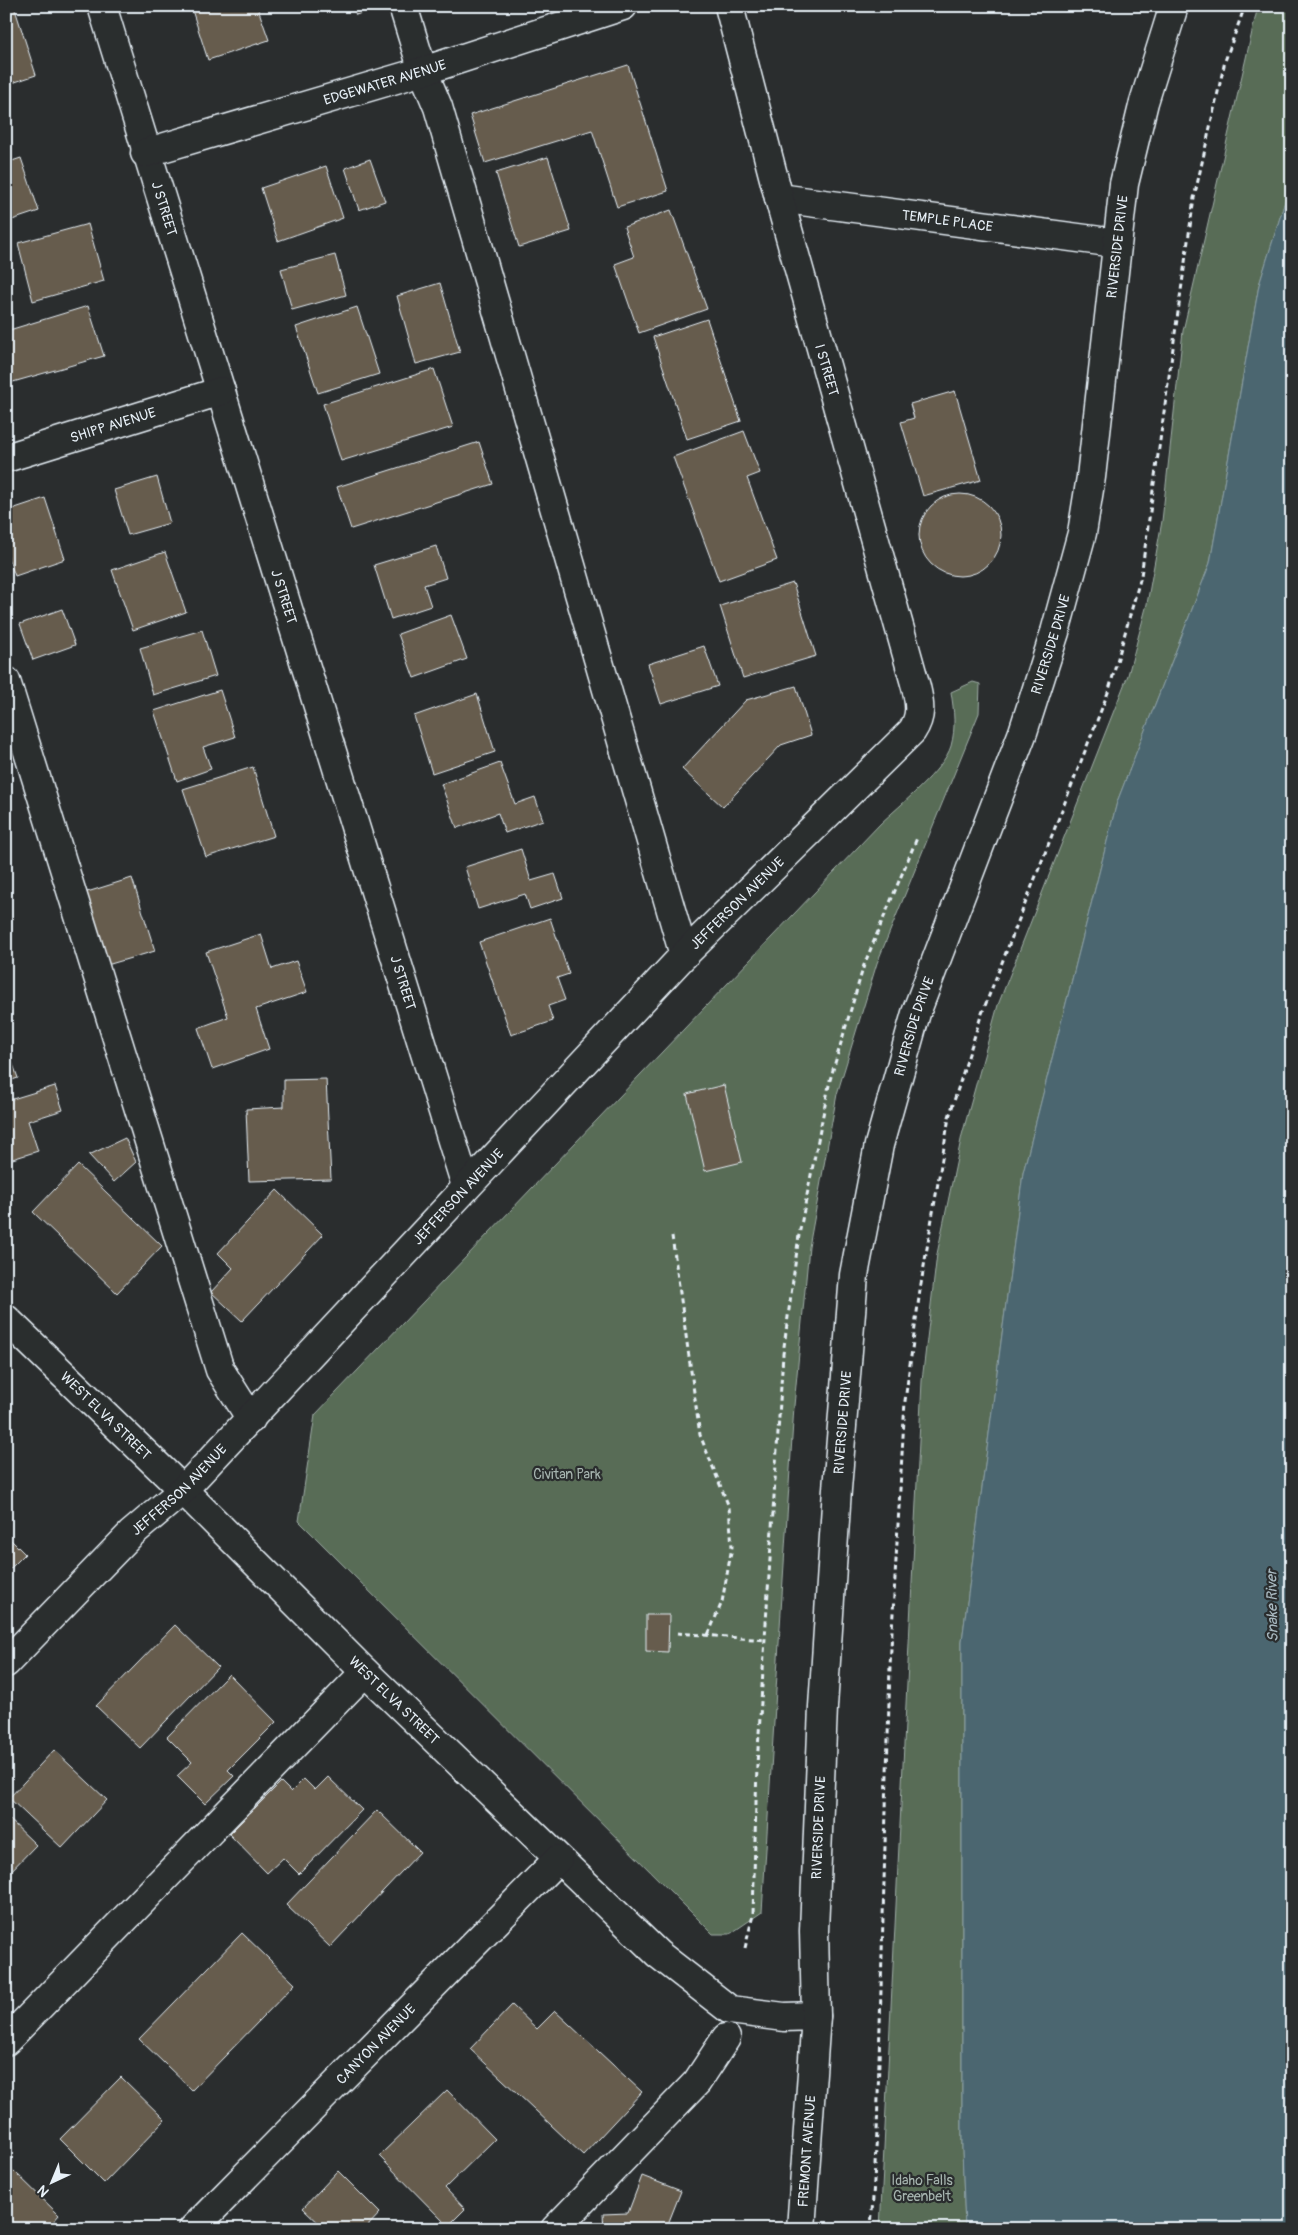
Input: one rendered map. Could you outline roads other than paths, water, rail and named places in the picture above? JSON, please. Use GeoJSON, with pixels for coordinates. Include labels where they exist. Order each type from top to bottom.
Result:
{"type":"FeatureCollection","features":[{"type":"Feature","properties":{"kind":"street","name":"J STREET"},"geometry":{"type":"LineString","coordinates":[[102,6],[145,153],[221,391],[466,1186]]}},
{"type":"Feature","properties":{"kind":"street"},"geometry":{"type":"LineString","coordinates":[[403,6],[423,71],[438,107],[684,955]]}},
{"type":"Feature","properties":{"kind":"street","name":"EDGEWATER AVENUE"},"geometry":{"type":"LineString","coordinates":[[145,153],[423,71],[623,6]]}},
{"type":"Feature","properties":{"kind":"street","name":"I STREET"},"geometry":{"type":"LineString","coordinates":[[729,6],[779,198],[916,687],[920,712],[919,721],[912,731]]}},
{"type":"Feature","properties":{"kind":"street","name":"RIVERSIDE DRIVE"},"geometry":{"type":"LineString","coordinates":[[811,2075],[816,2016],[814,1931],[823,1708],[837,1489],[854,1275],[879,1146],[916,1013],[1023,732],[1055,632],[1082,533],[1091,477],[1124,184],[1144,102],[1174,6]]}},
{"type":"Feature","properties":{"kind":"street","name":"TEMPLE PLACE"},"geometry":{"type":"LineString","coordinates":[[779,198],[1116,243]]}},
{"type":"Feature","properties":{"kind":"street","name":"SHIPP AVENUE"},"geometry":{"type":"LineString","coordinates":[[6,458],[221,391]]}},
{"type":"Feature","properties":{"kind":"street"},"geometry":{"type":"LineString","coordinates":[[6,682],[220,1370],[251,1418]]}},
{"type":"Feature","properties":{"kind":"street","name":"JEFFERSON AVENUE"},"geometry":{"type":"LineString","coordinates":[[6,1663],[131,1534],[183,1490],[684,955],[912,731]]}},
{"type":"Feature","properties":{"kind":"street","name":"WEST ELVA STREET"},"geometry":{"type":"LineString","coordinates":[[6,1319],[183,1490],[365,1672],[658,1954],[730,2010],[741,2013],[784,2016],[816,2016]]}},
{"type":"Feature","properties":{"kind":"street"},"geometry":{"type":"LineString","coordinates":[[6,2041],[365,1672]]}},
{"type":"Feature","properties":{"kind":"street","name":"CANYON AVENUE"},"geometry":{"type":"LineString","coordinates":[[193,2229],[558,1859]]}},
{"type":"Feature","properties":{"kind":"street"},"geometry":{"type":"LineString","coordinates":[[556,2229],[697,2082],[726,2038]]}},
{"type":"Feature","properties":{"kind":"street","name":"FREMONT AVENUE"},"geometry":{"type":"LineString","coordinates":[[802,2229],[811,2075]]}},
{"type":"Feature","properties":{"kind":"water","name":"Snake River"},"geometry":{"type":"Polygon","coordinates":[[[1292,179],[1292,2229],[965,2229],[962,2148],[962,1641],[1023,1173],[1117,802],[1210,563],[1259,285],[1292,179]]]}},
{"type":"Feature","properties":{"kind":"park label","name":"Civitan Park"},"geometry":{"type":"Point","coordinates":[567,1474]}},
{"type":"Feature","properties":{"kind":"park label","name":"Idaho Falls Greenbelt"},"geometry":{"type":"Point","coordinates":[922,2188]}}]}
